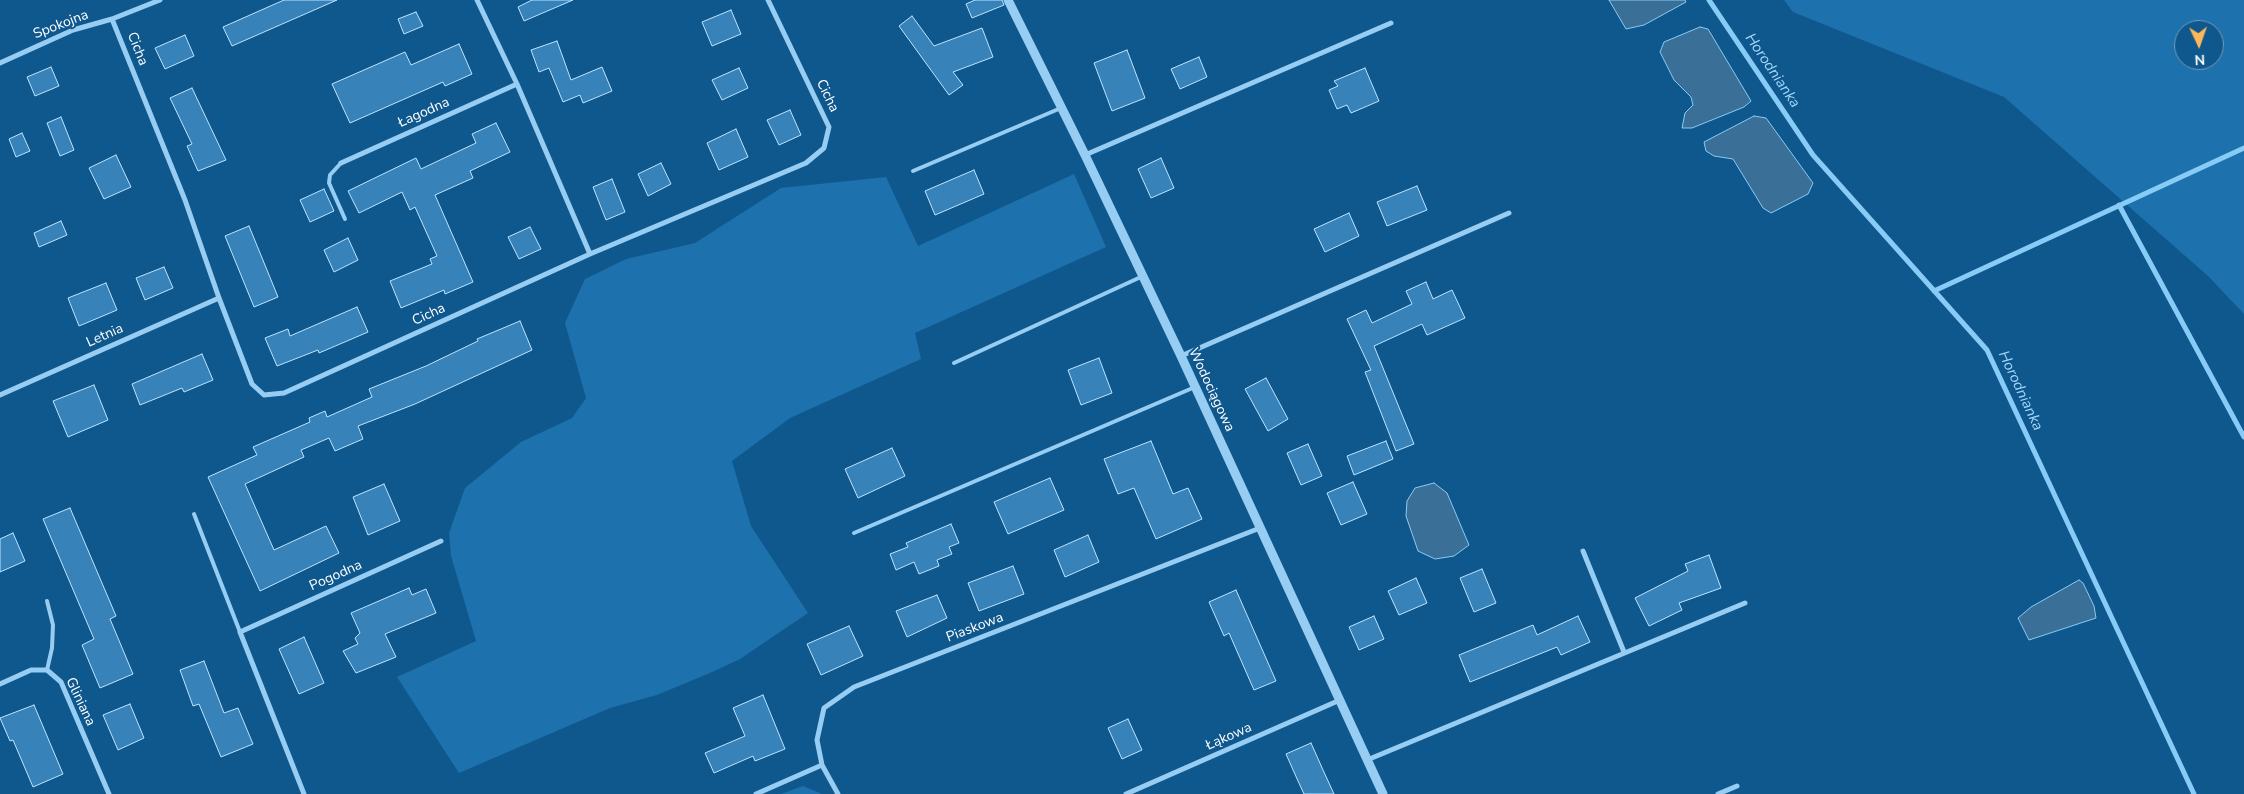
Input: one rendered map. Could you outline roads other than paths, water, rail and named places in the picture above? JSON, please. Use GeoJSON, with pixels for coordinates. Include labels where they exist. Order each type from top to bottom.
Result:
{"type":"FeatureCollection","features":[{"type":"Feature","properties":{"kind":"street","name":"Spokojna"},"geometry":{"type":"LineString","coordinates":[[0,63],[73,30],[112,19],[160,0]]}},
{"type":"Feature","properties":{"kind":"street"},"geometry":{"type":"LineString","coordinates":[[477,0],[517,84],[590,254]]}},
{"type":"Feature","properties":{"kind":"street","name":"Cicha"},"geometry":{"type":"LineString","coordinates":[[112,19],[185,200],[218,298],[252,384],[264,395],[284,393],[590,254],[806,163],[824,148],[829,126],[768,0]]}},
{"type":"Feature","properties":{"kind":"street","name":"Wodociągowa"},"geometry":{"type":"LineString","coordinates":[[1008,0],[1143,276],[1384,794]]}},
{"type":"Feature","properties":{"kind":"street"},"geometry":{"type":"LineString","coordinates":[[1085,155],[1391,23]]}},
{"type":"Feature","properties":{"kind":"street","name":"Łagodna"},"geometry":{"type":"LineString","coordinates":[[341,163],[517,84]]}},
{"type":"Feature","properties":{"kind":"street"},"geometry":{"type":"LineString","coordinates":[[1180,356],[1508,213]]}},
{"type":"Feature","properties":{"kind":"street","name":"Letnia"},"geometry":{"type":"LineString","coordinates":[[0,395],[218,298]]}},
{"type":"Feature","properties":{"kind":"street","name":"Piaskowa"},"geometry":{"type":"LineString","coordinates":[[822,765],[816,740],[824,708],[854,687],[1260,528]]}},
{"type":"Feature","properties":{"kind":"street","name":"Pogodna"},"geometry":{"type":"LineString","coordinates":[[240,632],[441,541]]}},
{"type":"Feature","properties":{"kind":"street"},"geometry":{"type":"LineString","coordinates":[[1583,551],[1624,652]]}},
{"type":"Feature","properties":{"kind":"street"},"geometry":{"type":"LineString","coordinates":[[1368,760],[1624,652],[1745,604]]}},
{"type":"Feature","properties":{"kind":"street"},"geometry":{"type":"LineString","coordinates":[[240,632],[304,794]]}},
{"type":"Feature","properties":{"kind":"street","name":"Gliniana"},"geometry":{"type":"LineString","coordinates":[[0,684],[31,670],[48,670],[61,682],[109,794]]}},
{"type":"Feature","properties":{"kind":"street","name":"Łąkowa"},"geometry":{"type":"LineString","coordinates":[[1126,794],[1341,700]]}},
{"type":"Feature","properties":{"kind":"street"},"geometry":{"type":"LineString","coordinates":[[756,794],[822,765],[838,794]]}},
{"type":"Feature","properties":{"kind":"street"},"geometry":{"type":"LineString","coordinates":[[1718,794],[1736,786]]}},
{"type":"Feature","properties":{"kind":"lane"},"geometry":{"type":"LineString","coordinates":[[913,171],[1061,108]]}},
{"type":"Feature","properties":{"kind":"lane"},"geometry":{"type":"LineString","coordinates":[[341,163],[330,175],[329,183],[345,220]]}},
{"type":"Feature","properties":{"kind":"lane"},"geometry":{"type":"LineString","coordinates":[[954,363],[1143,276]]}},
{"type":"Feature","properties":{"kind":"lane"},"geometry":{"type":"LineString","coordinates":[[854,533],[1194,387]]}},
{"type":"Feature","properties":{"kind":"lane"},"geometry":{"type":"LineString","coordinates":[[194,514],[240,632]]}},
{"type":"Feature","properties":{"kind":"lane"},"geometry":{"type":"LineString","coordinates":[[47,600],[53,625],[52,648],[48,670]]}},
{"type":"Feature","properties":{"kind":"waterway","name":"Horodnianka"},"geometry":{"type":"LineString","coordinates":[[1709,0],[1813,155],[1987,350],[2194,794]]}},
{"type":"Feature","properties":{"kind":"waterway"},"geometry":{"type":"LineString","coordinates":[[1934,291],[2244,148]]}},
{"type":"Feature","properties":{"kind":"waterway"},"geometry":{"type":"LineString","coordinates":[[2119,205],[2244,437]]}}]}
